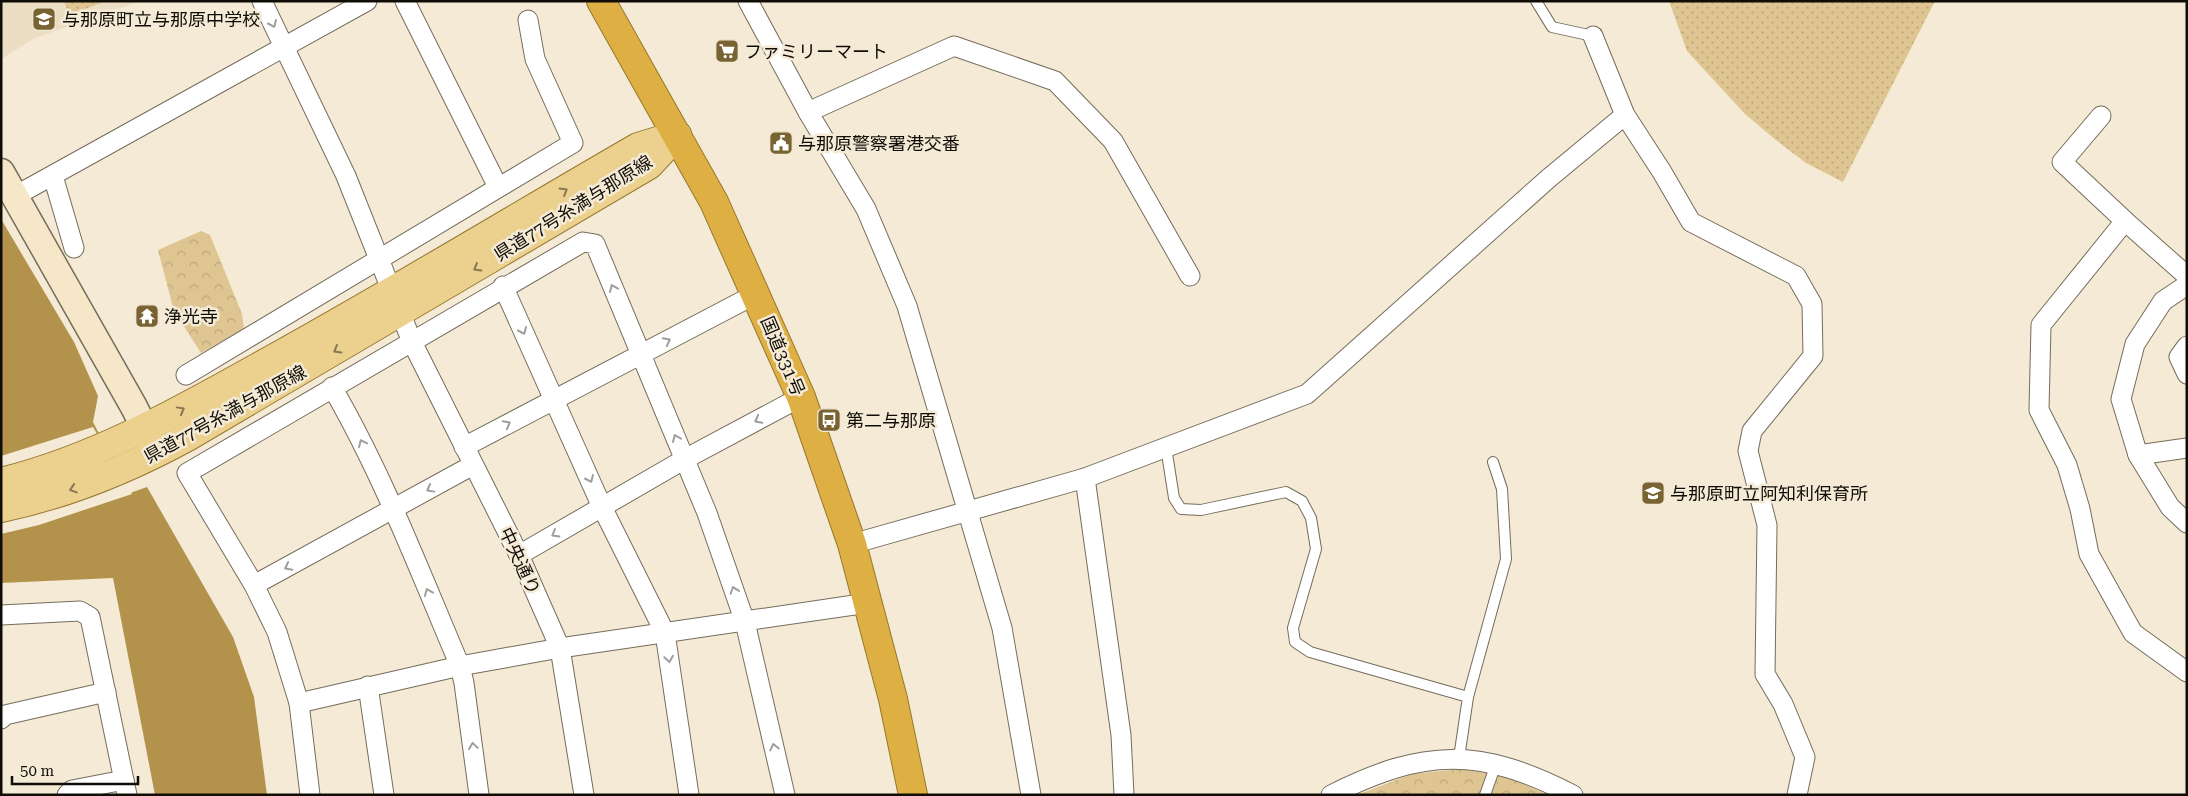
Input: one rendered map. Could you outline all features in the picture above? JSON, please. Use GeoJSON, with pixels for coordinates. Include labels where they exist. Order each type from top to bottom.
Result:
{"type":"FeatureCollection","features":[{"type":"Feature","properties":{"kind":"highway","name":"国道331号"},"geometry":{"type":"LineString","coordinates":[[601,1],[714,202],[801,397],[852,544],[893,699],[913,795]]}},
{"type":"Feature","properties":{"kind":"main road","name":"県道77号糸満与那原線"},"geometry":{"type":"LineString","coordinates":[[1,482],[71,460],[145,429],[396,303],[649,165],[676,135]]}},
{"type":"Feature","properties":{"kind":"main road","name":"県道77号糸満与那原線"},"geometry":{"type":"LineString","coordinates":[[1,508],[45,498],[119,472],[157,454],[396,303]]}},
{"type":"Feature","properties":{"kind":"street","name":"中央通り"},"geometry":{"type":"LineString","coordinates":[[262,1],[346,176],[412,342],[519,555],[560,648],[584,795]]}},
{"type":"Feature","properties":{"kind":"street"},"geometry":{"type":"LineString","coordinates":[[15,196],[367,1]]}},
{"type":"Feature","properties":{"kind":"street"},"geometry":{"type":"LineString","coordinates":[[405,1],[498,187]]}},
{"type":"Feature","properties":{"kind":"street"},"geometry":{"type":"LineString","coordinates":[[748,1],[808,112],[866,208],[906,306],[1002,628],[1031,795]]}},
{"type":"Feature","properties":{"kind":"street"},"geometry":{"type":"LineString","coordinates":[[186,375],[573,143],[535,59],[528,20]]}},
{"type":"Feature","properties":{"kind":"street"},"geometry":{"type":"LineString","coordinates":[[1594,36],[1625,115],[1662,172],[1691,222],[1796,276],[1812,304],[1813,356],[1752,431],[1748,451],[1767,525],[1766,674],[1783,704],[1805,757],[1797,795]]}},
{"type":"Feature","properties":{"kind":"street"},"geometry":{"type":"LineString","coordinates":[[808,112],[954,46],[1055,81],[1113,141],[1190,276]]}},
{"type":"Feature","properties":{"kind":"street"},"geometry":{"type":"LineString","coordinates":[[852,544],[1084,478],[1307,394],[1549,178],[1625,115]]}},
{"type":"Feature","properties":{"kind":"street"},"geometry":{"type":"LineString","coordinates":[[2101,116],[2062,162],[2126,221],[2186,285],[2163,301],[2135,344],[2121,399],[2138,455],[2170,507],[2187,523]]}},
{"type":"Feature","properties":{"kind":"street"},"geometry":{"type":"LineString","coordinates":[[1,172],[145,429],[157,454]]}},
{"type":"Feature","properties":{"kind":"street"},"geometry":{"type":"LineString","coordinates":[[53,176],[74,248]]}},
{"type":"Feature","properties":{"kind":"street"},"geometry":{"type":"LineString","coordinates":[[2126,221],[2042,325],[2039,410],[2066,465],[2080,509],[2089,554],[2120,609],[2134,633],[2187,672]]}},
{"type":"Feature","properties":{"kind":"street"},"geometry":{"type":"LineString","coordinates":[[310,795],[299,702],[277,632],[254,585],[187,473],[504,286],[583,242],[595,244],[707,513],[745,622],[785,795]]}},
{"type":"Feature","properties":{"kind":"street"},"geometry":{"type":"LineString","coordinates":[[504,286],[602,507],[664,633],[689,795]]}},
{"type":"Feature","properties":{"kind":"street"},"geometry":{"type":"LineString","coordinates":[[464,447],[756,294]]}},
{"type":"Feature","properties":{"kind":"street"},"geometry":{"type":"LineString","coordinates":[[2187,346],[2179,357],[2187,374]]}},
{"type":"Feature","properties":{"kind":"street"},"geometry":{"type":"LineString","coordinates":[[332,387],[346,411],[393,510],[460,666],[479,795]]}},
{"type":"Feature","properties":{"kind":"street"},"geometry":{"type":"LineString","coordinates":[[519,555],[685,459],[801,397]]}},
{"type":"Feature","properties":{"kind":"street"},"geometry":{"type":"LineString","coordinates":[[2138,455],[2187,448]]}},
{"type":"Feature","properties":{"kind":"street"},"geometry":{"type":"LineString","coordinates":[[254,585],[473,465]]}},
{"type":"Feature","properties":{"kind":"street"},"geometry":{"type":"LineString","coordinates":[[1084,478],[1121,735],[1124,795]]}},
{"type":"Feature","properties":{"kind":"street"},"geometry":{"type":"LineString","coordinates":[[299,702],[460,666],[560,648],[868,603]]}},
{"type":"Feature","properties":{"kind":"street"},"geometry":{"type":"LineString","coordinates":[[1,615],[80,610],[90,617],[125,787],[72,790],[67,795]]}},
{"type":"Feature","properties":{"kind":"street"},"geometry":{"type":"LineString","coordinates":[[368,686],[384,795]]}},
{"type":"Feature","properties":{"kind":"street"},"geometry":{"type":"LineString","coordinates":[[2,714],[106,692]]}},
{"type":"Feature","properties":{"kind":"street"},"geometry":{"type":"LineString","coordinates":[[1331,795],[1379,773],[1408,764],[1459,758],[1496,764],[1534,777],[1573,795]]}},
{"type":"Feature","properties":{"kind":"lane"},"geometry":{"type":"LineString","coordinates":[[1536,1],[1552,27],[1594,36]]}},
{"type":"Feature","properties":{"kind":"lane"},"geometry":{"type":"LineString","coordinates":[[1166,447],[1174,498],[1181,510],[1201,510],[1286,492],[1302,501],[1311,518],[1316,549],[1292,628],[1295,642],[1310,652],[1468,697]]}},
{"type":"Feature","properties":{"kind":"lane"},"geometry":{"type":"LineString","coordinates":[[1459,758],[1468,697],[1506,559],[1502,489],[1493,462]]}},
{"type":"Feature","properties":{"kind":"lane"},"geometry":{"type":"LineString","coordinates":[[1485,795],[1496,764]]}},
{"type":"Feature","properties":{"kind":"shaded area","name":"与那原町立与那原中学校"},"geometry":{"type":"Polygon","coordinates":[[[1,1],[140,1],[35,38],[1,59],[1,1]]]}},
{"type":"Feature","properties":{"kind":"shaded area"},"geometry":{"type":"Polygon","coordinates":[[[1,219],[74,342],[98,396],[93,422],[130,493],[147,487],[233,637],[254,697],[267,795],[155,795],[113,578],[1,583],[1,219]]]}},
{"type":"Feature","properties":{"kind":"green space"},"geometry":{"type":"Polygon","coordinates":[[[64,1],[101,1],[101,3],[69,15],[64,1]]]}},
{"type":"Feature","properties":{"kind":"green space"},"geometry":{"type":"Polygon","coordinates":[[[1669,1],[1935,1],[1843,182],[1806,163],[1745,114],[1687,51],[1669,1]]]}},
{"type":"Feature","properties":{"kind":"green space"},"geometry":{"type":"Polygon","coordinates":[[[201,231],[210,235],[242,314],[244,329],[201,353],[174,311],[158,250],[201,231]]]}},
{"type":"Feature","properties":{"kind":"green space"},"geometry":{"type":"Polygon","coordinates":[[[1461,769],[1508,777],[1548,795],[1357,795],[1412,774],[1461,769]]]}},
{"type":"Feature","properties":{"kind":"pier"},"geometry":{"type":"Polygon","coordinates":[[[93,427],[132,494],[39,525],[1,534],[1,456],[93,427]]]}},
{"type":"Feature","properties":{"kind":"place","name":"与那原町立与那原中学校"},"geometry":{"type":"Point","coordinates":[44,19]}},
{"type":"Feature","properties":{"kind":"place","name":"ファミリーマート"},"geometry":{"type":"Point","coordinates":[727,51]}},
{"type":"Feature","properties":{"kind":"place","name":"与那原警察署港交番"},"geometry":{"type":"Point","coordinates":[781,143]}},
{"type":"Feature","properties":{"kind":"place","name":"浄光寺"},"geometry":{"type":"Point","coordinates":[147,316]}},
{"type":"Feature","properties":{"kind":"place","name":"第二与那原"},"geometry":{"type":"Point","coordinates":[829,420]}},
{"type":"Feature","properties":{"kind":"place","name":"与那原町立阿知利保育所"},"geometry":{"type":"Point","coordinates":[1653,493]}}]}
